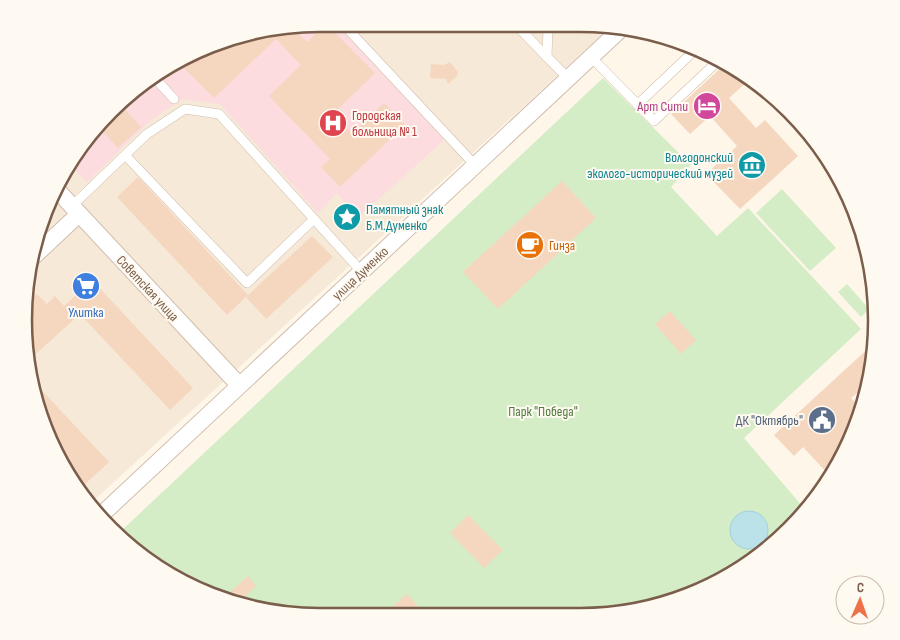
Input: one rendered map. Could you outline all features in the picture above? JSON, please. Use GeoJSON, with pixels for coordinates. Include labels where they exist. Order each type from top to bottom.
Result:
{"type":"FeatureCollection","features":[{"type":"Feature","properties":{"kind":"street","name":"улица Думенко"},"geometry":{"type":"LineString","coordinates":[[105,511],[615,35]]}},
{"type":"Feature","properties":{"kind":"street","name":"Советская улица"},"geometry":{"type":"LineString","coordinates":[[61,195],[239,385]]}},
{"type":"Feature","properties":{"kind":"street"},"geometry":{"type":"LineString","coordinates":[[42,246],[76,210]]}},
{"type":"Feature","properties":{"kind":"lane"},"geometry":{"type":"LineString","coordinates":[[350,32],[475,165]]}},
{"type":"Feature","properties":{"kind":"lane"},"geometry":{"type":"LineString","coordinates":[[523,32],[568,78]]}},
{"type":"Feature","properties":{"kind":"lane"},"geometry":{"type":"LineString","coordinates":[[547,57],[548,32]]}},
{"type":"Feature","properties":{"kind":"lane"},"geometry":{"type":"LineString","coordinates":[[637,105],[690,54]]}},
{"type":"Feature","properties":{"kind":"lane"},"geometry":{"type":"LineString","coordinates":[[591,57],[654,121],[713,65]]}},
{"type":"Feature","properties":{"kind":"lane"},"geometry":{"type":"LineString","coordinates":[[158,82],[174,100]]}},
{"type":"Feature","properties":{"kind":"lane"},"geometry":{"type":"LineString","coordinates":[[76,210],[125,155],[147,134],[185,109],[219,114],[361,271]]}},
{"type":"Feature","properties":{"kind":"lane"},"geometry":{"type":"LineString","coordinates":[[125,155],[247,283],[314,219]]}},
{"type":"Feature","properties":{"kind":"shaded area"},"geometry":{"type":"Polygon","coordinates":[[[320,32],[603,33],[95,499],[81,480],[62,447],[42,394],[33,339],[33,301],[42,246],[62,193],[92,145],[129,105],[212,53],[246,42],[282,35],[320,32]]]}},
{"type":"Feature","properties":{"kind":"shaded area","name":"Городская больница № 1"},"geometry":{"type":"Polygon","coordinates":[[[343,32],[445,139],[358,218],[337,193],[318,213],[220,104],[183,99],[151,120],[87,182],[75,170],[81,160],[104,130],[145,92],[176,71],[210,54],[246,42],[282,35],[343,32]]]}},
{"type":"Feature","properties":{"kind":"green space","name":"Парк \"Победа\""},"geometry":{"type":"Polygon","coordinates":[[[603,78],[691,165],[671,187],[717,236],[748,208],[861,329],[744,438],[801,504],[770,536],[740,559],[690,586],[654,598],[618,605],[580,608],[320,608],[282,605],[246,598],[193,578],[160,559],[123,529],[603,78]]]}},
{"type":"Feature","properties":{"kind":"green space"},"geometry":{"type":"Polygon","coordinates":[[[782,189],[836,248],[810,271],[756,213],[782,189]]]}},
{"type":"Feature","properties":{"kind":"green space"},"geometry":{"type":"Polygon","coordinates":[[[847,284],[867,307],[868,310],[861,317],[838,292],[847,284]]]}},
{"type":"Feature","properties":{"kind":"water"},"geometry":{"type":"Polygon","coordinates":[[[749,511],[756,513],[766,523],[768,530],[766,537],[756,547],[749,549],[742,547],[732,537],[730,530],[732,523],[742,513],[749,511]]]}},
{"type":"Feature","properties":{"kind":"building"},"geometry":{"type":"Polygon","coordinates":[[[317,32],[334,32],[375,73],[333,114],[352,134],[384,103],[405,125],[340,187],[321,167],[330,159],[269,96],[301,65],[276,39],[214,98],[183,67],[210,54],[264,38],[298,33],[307,42],[317,32]]]}},
{"type":"Feature","properties":{"kind":"building"},"geometry":{"type":"Polygon","coordinates":[[[450,62],[458,72],[457,76],[448,84],[446,79],[430,78],[431,64],[444,65],[450,62]]]}},
{"type":"Feature","properties":{"kind":"building"},"geometry":{"type":"Polygon","coordinates":[[[720,69],[744,84],[729,98],[756,128],[765,120],[798,156],[740,209],[706,174],[737,146],[710,116],[690,134],[671,114],[720,69]]]}},
{"type":"Feature","properties":{"kind":"building"},"geometry":{"type":"Polygon","coordinates":[[[125,109],[141,127],[118,148],[103,131],[125,109]]]}},
{"type":"Feature","properties":{"kind":"building"},"geometry":{"type":"Polygon","coordinates":[[[138,177],[248,295],[227,315],[117,197],[138,177]]]}},
{"type":"Feature","properties":{"kind":"building","name":"Гинза"},"geometry":{"type":"Polygon","coordinates":[[[562,181],[596,218],[498,309],[463,272],[562,181]]]}},
{"type":"Feature","properties":{"kind":"building"},"geometry":{"type":"Polygon","coordinates":[[[312,236],[333,257],[266,319],[246,297],[312,236]]]}},
{"type":"Feature","properties":{"kind":"building"},"geometry":{"type":"Polygon","coordinates":[[[92,280],[193,388],[170,410],[80,314],[35,355],[32,320],[33,297],[37,294],[47,304],[55,296],[64,306],[92,280]]]}},
{"type":"Feature","properties":{"kind":"building"},"geometry":{"type":"Polygon","coordinates":[[[670,311],[696,340],[681,354],[655,324],[670,311]]]}},
{"type":"Feature","properties":{"kind":"building","name":"ДК \"Октябрь\""},"geometry":{"type":"Polygon","coordinates":[[[866,351],[858,392],[851,398],[855,402],[846,430],[825,471],[803,447],[794,456],[774,435],[866,351]]]}},
{"type":"Feature","properties":{"kind":"building"},"geometry":{"type":"Polygon","coordinates":[[[41,390],[109,462],[84,485],[71,464],[54,430],[41,390]]]}},
{"type":"Feature","properties":{"kind":"building"},"geometry":{"type":"Polygon","coordinates":[[[468,515],[503,550],[484,568],[450,533],[468,515]]]}},
{"type":"Feature","properties":{"kind":"building"},"geometry":{"type":"Polygon","coordinates":[[[248,576],[256,586],[244,597],[230,593],[248,576]]]}},
{"type":"Feature","properties":{"kind":"building"},"geometry":{"type":"Polygon","coordinates":[[[407,594],[420,608],[391,608],[407,594]]]}},
{"type":"Feature","properties":{"kind":"place","name":"Арт Сити"},"geometry":{"type":"Point","coordinates":[707,106]}},
{"type":"Feature","properties":{"kind":"place","name":"Городская больница № 1"},"geometry":{"type":"Point","coordinates":[333,123]}},
{"type":"Feature","properties":{"kind":"place","name":"Волгодонский эколого-исторический музей"},"geometry":{"type":"Point","coordinates":[752,165]}},
{"type":"Feature","properties":{"kind":"place","name":"Памятный знак Б.М.Думенко"},"geometry":{"type":"Point","coordinates":[347,217]}},
{"type":"Feature","properties":{"kind":"place","name":"Гинза"},"geometry":{"type":"Point","coordinates":[530,245]}},
{"type":"Feature","properties":{"kind":"place","name":"Улитка"},"geometry":{"type":"Point","coordinates":[86,286]}},
{"type":"Feature","properties":{"kind":"place","name":"ДК \"Октябрь\""},"geometry":{"type":"Point","coordinates":[822,420]}}]}
